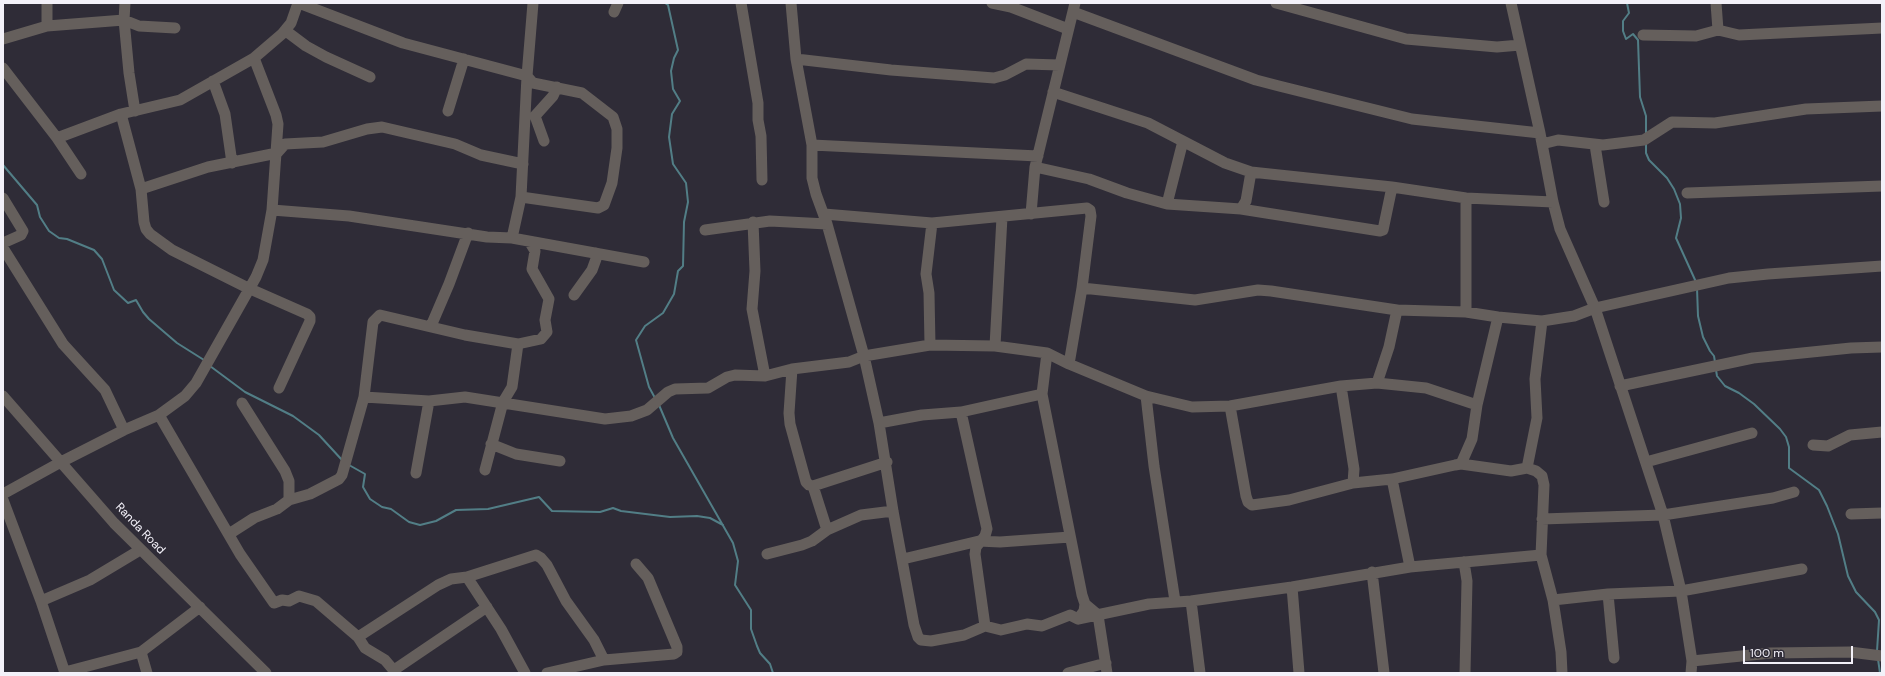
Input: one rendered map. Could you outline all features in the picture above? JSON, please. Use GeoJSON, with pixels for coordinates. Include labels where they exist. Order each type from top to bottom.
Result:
{"type":"FeatureCollection","features":[{"type":"Feature","properties":{"kind":"street"},"geometry":{"type":"LineString","coordinates":[[47,26],[48,3]]}},
{"type":"Feature","properties":{"kind":"street"},"geometry":{"type":"LineString","coordinates":[[125,3],[124,20],[129,73],[135,111]]}},
{"type":"Feature","properties":{"kind":"street"},"geometry":{"type":"LineString","coordinates":[[57,138],[121,114],[180,100],[254,58],[286,30],[291,22],[298,3],[403,43],[527,76],[533,83],[582,93],[613,118],[617,129],[617,148],[612,183],[604,205],[598,208],[521,197]]}},
{"type":"Feature","properties":{"kind":"street"},"geometry":{"type":"LineString","coordinates":[[512,238],[521,197],[527,76],[533,3]]}},
{"type":"Feature","properties":{"kind":"street"},"geometry":{"type":"LineString","coordinates":[[741,3],[758,103],[758,120],[761,136],[762,180]]}},
{"type":"Feature","properties":{"kind":"street"},"geometry":{"type":"LineString","coordinates":[[790,3],[796,59],[812,145],[812,178],[816,194],[826,219],[864,356],[879,423],[893,511],[914,625],[918,637],[921,640],[964,635],[985,626],[1001,630],[1027,624],[1042,626],[1070,616],[1078,619],[1149,604],[1191,601],[1292,587],[1372,572],[1540,555]]}},
{"type":"Feature","properties":{"kind":"street"},"geometry":{"type":"LineString","coordinates":[[992,3],[1011,7],[1068,29]]}},
{"type":"Feature","properties":{"kind":"street"},"geometry":{"type":"LineString","coordinates":[[1276,3],[1406,39],[1497,48],[1520,44]]}},
{"type":"Feature","properties":{"kind":"street"},"geometry":{"type":"LineString","coordinates":[[1511,3],[1560,229],[1595,308],[1663,515],[1681,591],[1692,661],[1691,673]]}},
{"type":"Feature","properties":{"kind":"street"},"geometry":{"type":"LineString","coordinates":[[1716,3],[1718,30]]}},
{"type":"Feature","properties":{"kind":"street"},"geometry":{"type":"LineString","coordinates":[[1031,214],[1038,156],[1074,8],[1256,80],[1412,119],[1541,139],[1595,144],[1644,140],[1672,122],[1715,123],[1806,109],[1882,106]]}},
{"type":"Feature","properties":{"kind":"street"},"geometry":{"type":"LineString","coordinates":[[3,39],[47,26],[124,20],[139,26],[175,28]]}},
{"type":"Feature","properties":{"kind":"street"},"geometry":{"type":"LineString","coordinates":[[1643,35],[1696,36],[1718,30],[1739,35],[1882,28]]}},
{"type":"Feature","properties":{"kind":"street"},"geometry":{"type":"LineString","coordinates":[[286,30],[306,46],[370,77]]}},
{"type":"Feature","properties":{"kind":"street"},"geometry":{"type":"LineString","coordinates":[[3,494],[124,430],[159,415],[185,396],[196,383],[263,260],[272,210],[278,124],[254,58]]}},
{"type":"Feature","properties":{"kind":"street"},"geometry":{"type":"LineString","coordinates":[[448,110],[464,59]]}},
{"type":"Feature","properties":{"kind":"street"},"geometry":{"type":"LineString","coordinates":[[796,59],[891,70],[994,78],[1006,76],[1026,64],[1059,65]]}},
{"type":"Feature","properties":{"kind":"street"},"geometry":{"type":"LineString","coordinates":[[3,68],[57,138],[81,174]]}},
{"type":"Feature","properties":{"kind":"street"},"geometry":{"type":"LineString","coordinates":[[213,81],[225,114],[232,163]]}},
{"type":"Feature","properties":{"kind":"street"},"geometry":{"type":"LineString","coordinates":[[544,141],[535,116],[553,96],[557,87]]}},
{"type":"Feature","properties":{"kind":"street"},"geometry":{"type":"LineString","coordinates":[[1053,92],[1148,123],[1224,164],[1251,172],[1392,187],[1466,198],[1553,202]]}},
{"type":"Feature","properties":{"kind":"street"},"geometry":{"type":"LineString","coordinates":[[121,114],[141,189],[144,222],[146,229],[150,234],[172,250],[248,288],[303,312],[310,317],[310,321],[279,388]]}},
{"type":"Feature","properties":{"kind":"street"},"geometry":{"type":"LineString","coordinates":[[141,189],[208,167],[276,153],[285,144],[323,142],[367,129],[382,127],[455,144],[481,155],[523,164]]}},
{"type":"Feature","properties":{"kind":"street"},"geometry":{"type":"LineString","coordinates":[[1168,204],[1183,141]]}},
{"type":"Feature","properties":{"kind":"street"},"geometry":{"type":"LineString","coordinates":[[1595,144],[1604,202]]}},
{"type":"Feature","properties":{"kind":"street"},"geometry":{"type":"LineString","coordinates":[[812,145],[1038,156]]}},
{"type":"Feature","properties":{"kind":"street"},"geometry":{"type":"LineString","coordinates":[[1036,167],[1089,179],[1127,193],[1168,204],[1246,207],[1380,231],[1383,230],[1392,187]]}},
{"type":"Feature","properties":{"kind":"street"},"geometry":{"type":"LineString","coordinates":[[1246,207],[1251,172]]}},
{"type":"Feature","properties":{"kind":"street"},"geometry":{"type":"LineString","coordinates":[[1686,193],[1882,186]]}},
{"type":"Feature","properties":{"kind":"street"},"geometry":{"type":"LineString","coordinates":[[3,198],[23,231],[21,235],[3,243]]}},
{"type":"Feature","properties":{"kind":"street"},"geometry":{"type":"LineString","coordinates":[[1466,198],[1466,312]]}},
{"type":"Feature","properties":{"kind":"street"},"geometry":{"type":"LineString","coordinates":[[705,230],[753,222],[826,219],[932,223],[1086,208],[1090,210],[1091,216],[1082,288],[1069,364]]}},
{"type":"Feature","properties":{"kind":"street"},"geometry":{"type":"LineString","coordinates":[[272,210],[349,216],[487,237],[512,238],[644,262]]}},
{"type":"Feature","properties":{"kind":"street"},"geometry":{"type":"LineString","coordinates":[[995,346],[1002,217]]}},
{"type":"Feature","properties":{"kind":"street"},"geometry":{"type":"LineString","coordinates":[[753,222],[756,271],[752,309],[765,376]]}},
{"type":"Feature","properties":{"kind":"street"},"geometry":{"type":"LineString","coordinates":[[930,345],[929,293],[926,274],[932,223]]}},
{"type":"Feature","properties":{"kind":"street"},"geometry":{"type":"LineString","coordinates":[[431,326],[468,233]]}},
{"type":"Feature","properties":{"kind":"street"},"geometry":{"type":"LineString","coordinates":[[229,534],[254,518],[277,509],[289,500],[310,494],[339,479],[342,475],[364,397],[373,322],[380,315],[465,335],[518,344],[541,340],[547,332],[546,320],[549,299],[532,269],[535,251],[529,241]]}},
{"type":"Feature","properties":{"kind":"street"},"geometry":{"type":"LineString","coordinates":[[3,248],[63,344],[105,390],[124,430]]}},
{"type":"Feature","properties":{"kind":"street"},"geometry":{"type":"LineString","coordinates":[[574,295],[592,270],[596,259],[596,253]]}},
{"type":"Feature","properties":{"kind":"street"},"geometry":{"type":"LineString","coordinates":[[1082,288],[1195,300],[1258,290],[1397,310],[1466,312],[1498,317],[1542,321],[1574,316],[1595,308],[1729,278],[1882,266]]}},
{"type":"Feature","properties":{"kind":"street"},"geometry":{"type":"LineString","coordinates":[[1377,384],[1390,347],[1397,310]]}},
{"type":"Feature","properties":{"kind":"street"},"geometry":{"type":"LineString","coordinates":[[1461,464],[1472,439],[1477,405],[1498,317]]}},
{"type":"Feature","properties":{"kind":"street"},"geometry":{"type":"LineString","coordinates":[[1527,468],[1537,418],[1535,379],[1542,321]]}},
{"type":"Feature","properties":{"kind":"street"},"geometry":{"type":"LineString","coordinates":[[485,470],[503,402],[512,387],[518,344]]}},
{"type":"Feature","properties":{"kind":"street"},"geometry":{"type":"LineString","coordinates":[[364,397],[429,400],[465,397],[598,418],[631,416],[647,410],[675,388],[708,388],[727,377],[735,375],[765,376],[792,369],[850,362],[864,356],[930,345],[995,346],[1047,354],[1146,396],[1192,407],[1230,406],[1341,386],[1377,384],[1426,388],[1477,405]]}},
{"type":"Feature","properties":{"kind":"street"},"geometry":{"type":"LineString","coordinates":[[1620,386],[1753,358],[1851,348],[1882,347]]}},
{"type":"Feature","properties":{"kind":"street"},"geometry":{"type":"LineString","coordinates":[[1047,354],[1042,394],[1070,537],[1085,604],[1084,611],[1078,619]]}},
{"type":"Feature","properties":{"kind":"street"},"geometry":{"type":"LineString","coordinates":[[792,369],[789,412],[790,424],[806,482],[813,486],[827,530]]}},
{"type":"Feature","properties":{"kind":"street"},"geometry":{"type":"LineString","coordinates":[[1341,386],[1354,469],[1353,483]]}},
{"type":"Feature","properties":{"kind":"street"},"geometry":{"type":"LineString","coordinates":[[879,423],[922,415],[961,412],[1042,394]]}},
{"type":"Feature","properties":{"kind":"street","name":"Randa Road"},"geometry":{"type":"LineString","coordinates":[[3,396],[140,550],[266,673]]}},
{"type":"Feature","properties":{"kind":"street"},"geometry":{"type":"LineString","coordinates":[[1146,396],[1154,466],[1175,601]]}},
{"type":"Feature","properties":{"kind":"street"},"geometry":{"type":"LineString","coordinates":[[416,473],[429,400]]}},
{"type":"Feature","properties":{"kind":"street"},"geometry":{"type":"LineString","coordinates":[[242,403],[285,471],[289,482],[289,500]]}},
{"type":"Feature","properties":{"kind":"street"},"geometry":{"type":"LineString","coordinates":[[1230,406],[1246,496],[1248,502],[1252,505],[1289,500],[1353,483],[1392,480],[1461,464],[1504,470],[1527,468],[1536,471],[1542,476],[1544,485],[1540,555],[1554,600],[1561,652],[1562,673]]}},
{"type":"Feature","properties":{"kind":"street"},"geometry":{"type":"LineString","coordinates":[[961,412],[987,529],[985,536],[979,541],[976,547],[975,565],[985,626]]}},
{"type":"Feature","properties":{"kind":"street"},"geometry":{"type":"LineString","coordinates":[[159,415],[229,534],[274,604],[282,600],[289,601],[299,596],[316,601],[358,636],[365,648],[385,660],[395,672],[486,607]]}},
{"type":"Feature","properties":{"kind":"street"},"geometry":{"type":"LineString","coordinates":[[1813,445],[1828,446],[1850,435],[1882,432]]}},
{"type":"Feature","properties":{"kind":"street"},"geometry":{"type":"LineString","coordinates":[[1646,462],[1752,433]]}},
{"type":"Feature","properties":{"kind":"street"},"geometry":{"type":"LineString","coordinates":[[491,444],[516,454],[560,461]]}},
{"type":"Feature","properties":{"kind":"street"},"geometry":{"type":"LineString","coordinates":[[813,486],[886,462]]}},
{"type":"Feature","properties":{"kind":"street"},"geometry":{"type":"LineString","coordinates":[[1392,480],[1410,567]]}},
{"type":"Feature","properties":{"kind":"street"},"geometry":{"type":"LineString","coordinates":[[1542,519],[1663,515],[1773,498],[1794,492]]}},
{"type":"Feature","properties":{"kind":"street"},"geometry":{"type":"LineString","coordinates":[[3,500],[41,601],[65,673],[141,652],[170,632],[200,607]]}},
{"type":"Feature","properties":{"kind":"street"},"geometry":{"type":"LineString","coordinates":[[767,554],[812,541],[827,530],[861,515],[893,511]]}},
{"type":"Feature","properties":{"kind":"street"},"geometry":{"type":"LineString","coordinates":[[1851,514],[1882,513]]}},
{"type":"Feature","properties":{"kind":"street"},"geometry":{"type":"LineString","coordinates":[[903,559],[979,541],[1000,542],[1070,537]]}},
{"type":"Feature","properties":{"kind":"street"},"geometry":{"type":"LineString","coordinates":[[41,601],[90,580],[140,550]]}},
{"type":"Feature","properties":{"kind":"street"},"geometry":{"type":"LineString","coordinates":[[358,636],[451,579],[467,576],[536,555],[541,558],[566,601],[594,640],[604,660]]}},
{"type":"Feature","properties":{"kind":"street"},"geometry":{"type":"LineString","coordinates":[[1464,562],[1467,581],[1465,673]]}},
{"type":"Feature","properties":{"kind":"street"},"geometry":{"type":"LineString","coordinates":[[547,673],[604,660],[674,654],[677,652],[677,647],[648,578],[636,564]]}},
{"type":"Feature","properties":{"kind":"street"},"geometry":{"type":"LineString","coordinates":[[1554,600],[1608,594],[1681,591],[1802,569]]}},
{"type":"Feature","properties":{"kind":"street"},"geometry":{"type":"LineString","coordinates":[[1372,572],[1384,673]]}},
{"type":"Feature","properties":{"kind":"street"},"geometry":{"type":"LineString","coordinates":[[467,576],[525,673]]}},
{"type":"Feature","properties":{"kind":"street"},"geometry":{"type":"LineString","coordinates":[[1292,587],[1299,673]]}},
{"type":"Feature","properties":{"kind":"street"},"geometry":{"type":"LineString","coordinates":[[1608,594],[1614,658]]}},
{"type":"Feature","properties":{"kind":"street"},"geometry":{"type":"LineString","coordinates":[[1191,601],[1200,673]]}},
{"type":"Feature","properties":{"kind":"street"},"geometry":{"type":"LineString","coordinates":[[1068,673],[1107,668],[1098,615],[1085,604]]}},
{"type":"Feature","properties":{"kind":"street"},"geometry":{"type":"LineString","coordinates":[[141,652],[147,673]]}},
{"type":"Feature","properties":{"kind":"street"},"geometry":{"type":"LineString","coordinates":[[1692,661],[1771,653],[1850,652],[1882,656]]}},
{"type":"Feature","properties":{"kind":"waterway"},"geometry":{"type":"LineString","coordinates":[[655,398],[649,387],[636,340],[645,326],[663,313],[674,294],[678,271],[683,266],[684,222],[688,202],[686,183],[673,164],[669,137],[672,114],[680,101],[673,89],[671,71],[674,58],[678,50],[668,5],[665,3]]}},
{"type":"Feature","properties":{"kind":"waterway"},"geometry":{"type":"LineString","coordinates":[[1627,3],[1629,13],[1623,21],[1623,31],[1626,39],[1633,34],[1638,40],[1640,97],[1646,116],[1646,135]]}},
{"type":"Feature","properties":{"kind":"waterway"},"geometry":{"type":"LineString","coordinates":[[1646,143],[1646,153],[1649,160],[1667,178],[1674,189],[1680,204],[1681,218],[1676,238],[1696,282]]}},
{"type":"Feature","properties":{"kind":"waterway"},"geometry":{"type":"LineString","coordinates":[[3,165],[37,205],[40,217],[49,231],[59,238],[67,239],[94,250],[102,259],[114,290],[128,303],[136,300],[149,319],[177,343],[204,360]]}},
{"type":"Feature","properties":{"kind":"waterway"},"geometry":{"type":"LineString","coordinates":[[1697,288],[1698,316],[1703,337],[1714,356],[1715,362]]}},
{"type":"Feature","properties":{"kind":"waterway"},"geometry":{"type":"LineString","coordinates":[[210,366],[245,392],[293,416],[319,435],[342,460]]}},
{"type":"Feature","properties":{"kind":"waterway"},"geometry":{"type":"LineString","coordinates":[[1716,370],[1717,376],[1725,386],[1739,393],[1754,404],[1780,429],[1786,437],[1789,447],[1789,468],[1819,490],[1838,534],[1848,576],[1856,592],[1875,612],[1879,620],[1877,651]]}},
{"type":"Feature","properties":{"kind":"waterway"},"geometry":{"type":"LineString","coordinates":[[659,405],[673,438],[733,543],[738,561],[735,585],[751,610],[751,629],[760,653],[770,664],[773,673]]}},
{"type":"Feature","properties":{"kind":"waterway"},"geometry":{"type":"LineString","coordinates":[[349,465],[365,474],[363,487],[370,499],[382,507],[391,509],[409,522],[420,525],[436,521],[456,510],[488,509],[539,497],[552,511],[600,512],[613,508],[621,511],[670,517],[697,516],[710,518],[723,525]]}},
{"type":"Feature","properties":{"kind":"waterway"},"geometry":{"type":"LineString","coordinates":[[1878,659],[1880,673]]}}]}
